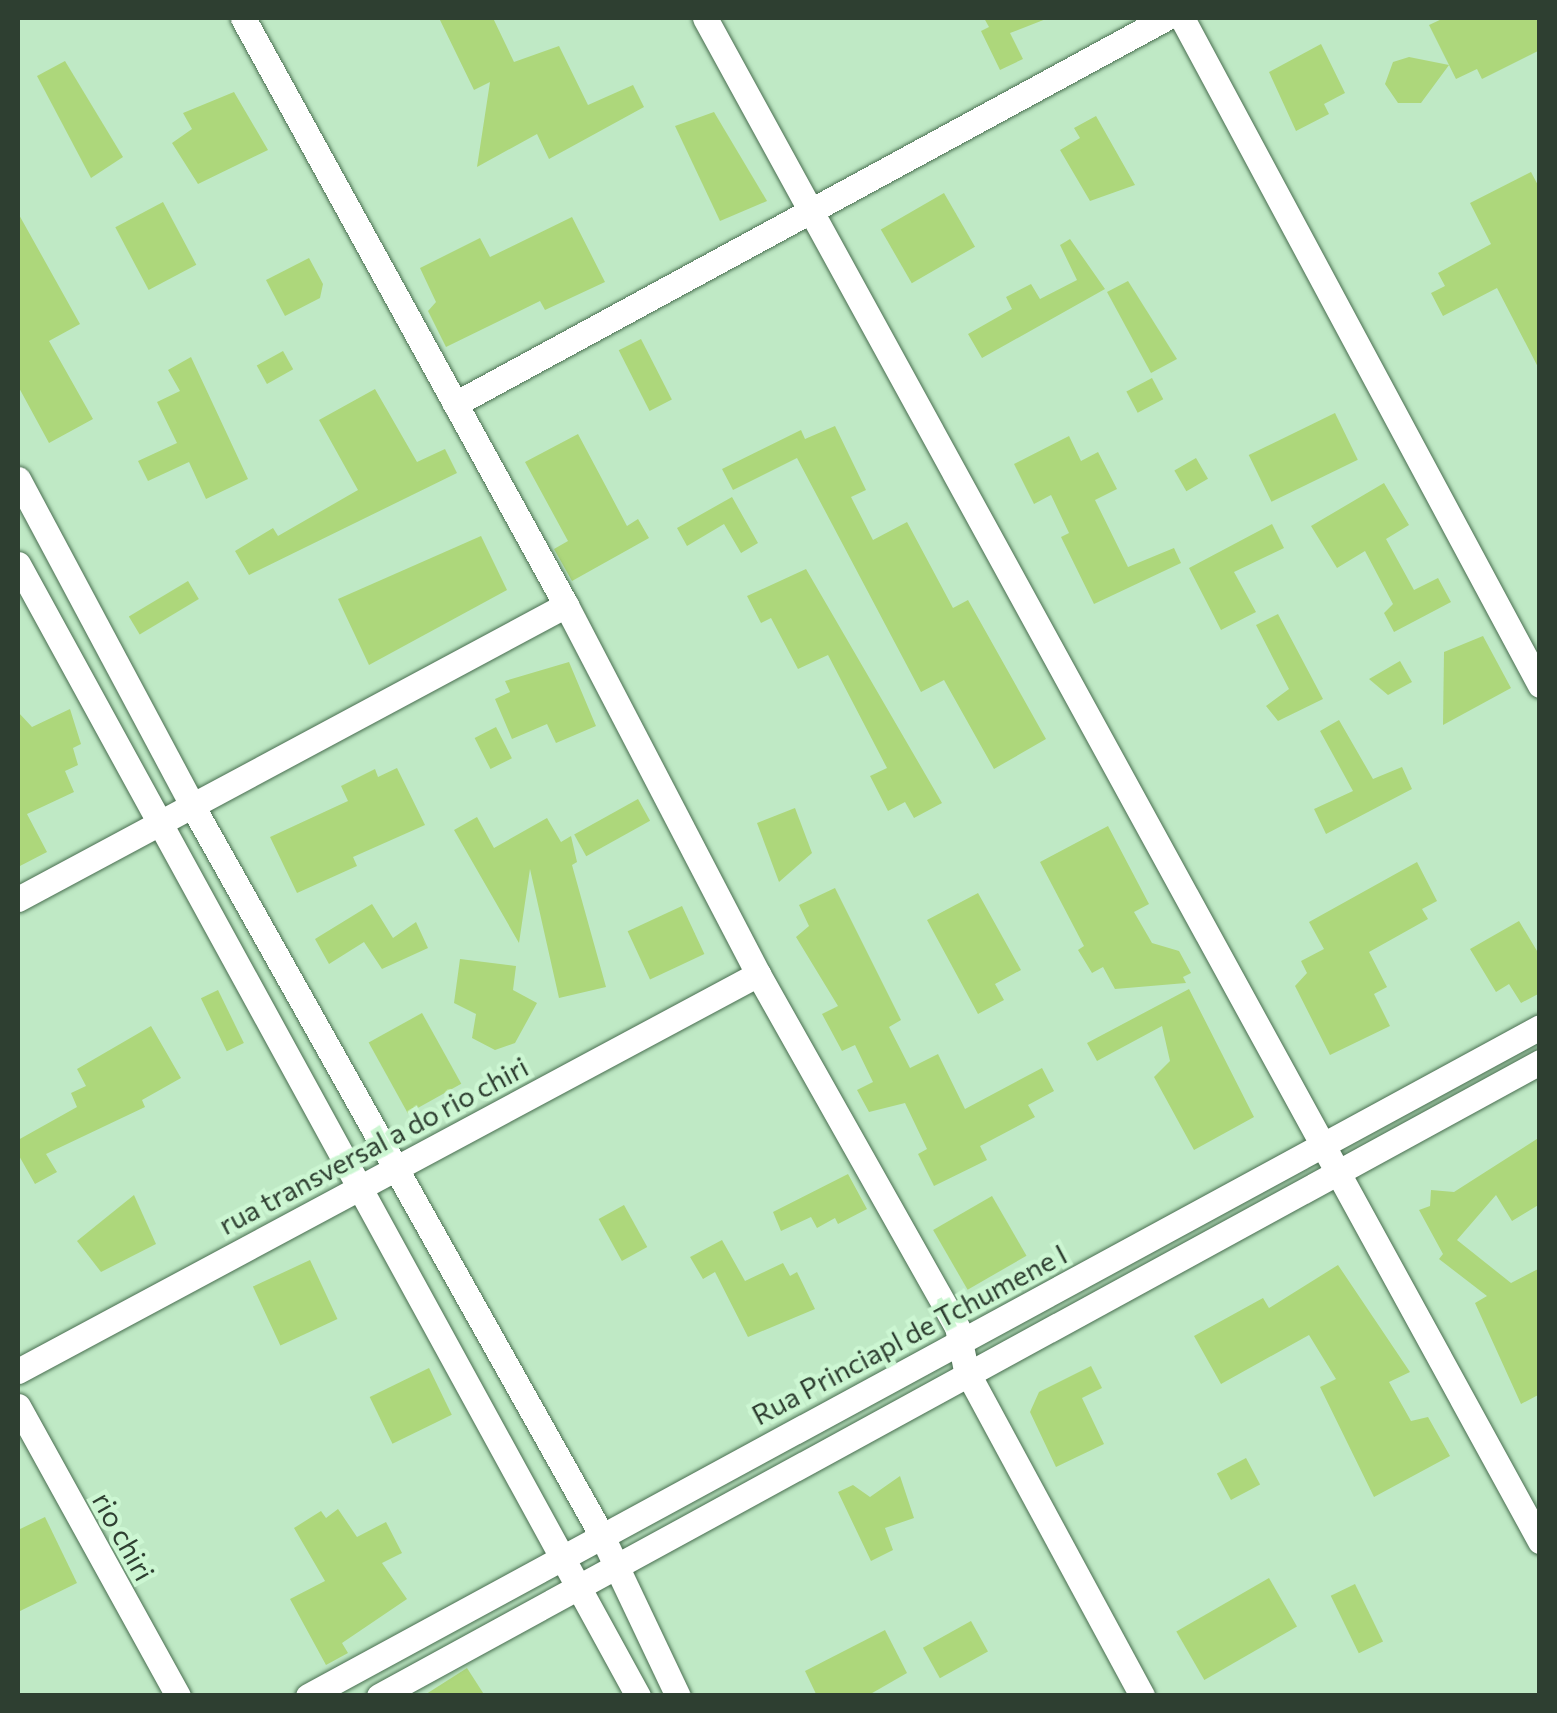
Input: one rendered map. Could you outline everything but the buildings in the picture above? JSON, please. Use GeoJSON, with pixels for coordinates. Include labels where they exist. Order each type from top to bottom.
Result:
{"type":"FeatureCollection","features":[{"type":"Feature","properties":{"kind":"street"},"geometry":{"type":"LineString","coordinates":[[243,18],[566,605],[758,974],[957,1327],[966,1370],[1142,1696]]}},
{"type":"Feature","properties":{"kind":"street"},"geometry":{"type":"LineString","coordinates":[[705,18],[1540,1540]]}},
{"type":"Feature","properties":{"kind":"street"},"geometry":{"type":"LineString","coordinates":[[456,404],[1166,18]]}},
{"type":"Feature","properties":{"kind":"street"},"geometry":{"type":"LineString","coordinates":[[1182,18],[1540,685]]}},
{"type":"Feature","properties":{"kind":"street"},"geometry":{"type":"LineString","coordinates":[[18,479],[193,807],[600,1534],[678,1696]]}},
{"type":"Feature","properties":{"kind":"street"},"geometry":{"type":"LineString","coordinates":[[18,564],[362,1184],[638,1696]]}},
{"type":"Feature","properties":{"kind":"street"},"geometry":{"type":"LineString","coordinates":[[18,899],[566,605]]}},
{"type":"Feature","properties":{"kind":"street","name":"rua transversal a do rio chiri"},"geometry":{"type":"LineString","coordinates":[[18,1371],[758,974]]}},
{"type":"Feature","properties":{"kind":"street","name":"Rua Princiapl de Tchumene I"},"geometry":{"type":"LineString","coordinates":[[308,1696],[600,1534],[1540,1027]]}},
{"type":"Feature","properties":{"kind":"street","name":"Rua Princiapl de Tchumene I"},"geometry":{"type":"LineString","coordinates":[[380,1696],[966,1370],[1338,1175],[1540,1062]]}},
{"type":"Feature","properties":{"kind":"street","name":"rio chiri"},"geometry":{"type":"LineString","coordinates":[[18,1406],[178,1696]]}}]}
